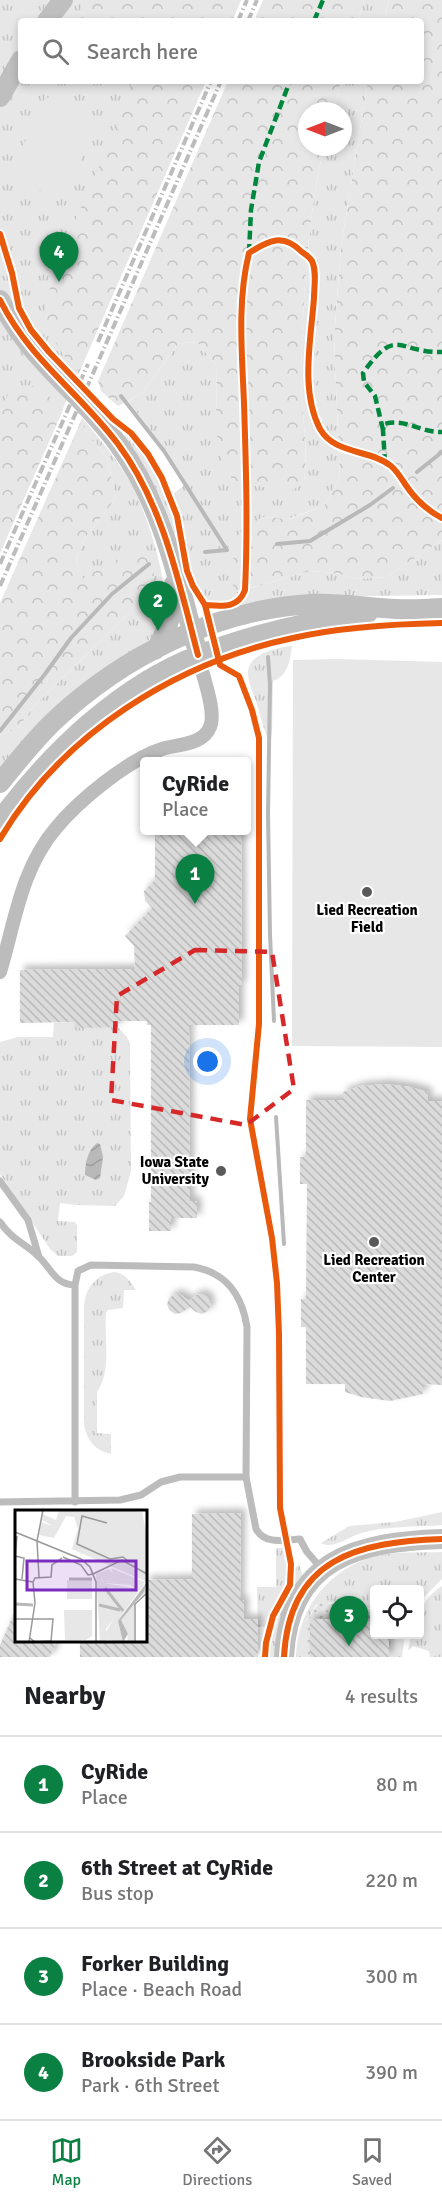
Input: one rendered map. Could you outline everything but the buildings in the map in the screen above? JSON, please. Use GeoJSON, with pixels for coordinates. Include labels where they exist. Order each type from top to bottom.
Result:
{"type":"FeatureCollection","features":[{"type":"Feature","properties":{"kind":"main road"},"geometry":{"type":"LineString","coordinates":[[49,18],[63,0]]}},
{"type":"Feature","properties":{"kind":"main road"},"geometry":{"type":"LineString","coordinates":[[0,97],[18,65]]}},
{"type":"Feature","properties":{"kind":"main road"},"geometry":{"type":"LineString","coordinates":[[0,300],[19,334],[40,360],[98,419],[136,470],[165,537],[198,655]]}},
{"type":"Feature","properties":{"kind":"main road"},"geometry":{"type":"LineString","coordinates":[[155,650],[167,630],[171,616],[174,597],[173,565]]}},
{"type":"Feature","properties":{"kind":"main road"},"geometry":{"type":"LineString","coordinates":[[0,783],[35,740],[72,705],[114,674],[192,631],[260,610],[282,606],[346,604],[397,609],[442,608]]}},
{"type":"Feature","properties":{"kind":"main road"},"geometry":{"type":"LineString","coordinates":[[0,820],[16,798],[42,770],[102,712],[128,693],[198,655],[283,630],[397,609]]}},
{"type":"Feature","properties":{"kind":"main road"},"geometry":{"type":"LineString","coordinates":[[284,1657],[293,1610],[310,1581],[321,1569],[351,1552],[373,1545],[442,1539]]}},
{"type":"Feature","properties":{"kind":"street"},"geometry":{"type":"LineString","coordinates":[[145,757],[163,749],[196,740],[211,726],[211,709],[198,655]]}},
{"type":"Feature","properties":{"kind":"street"},"geometry":{"type":"LineString","coordinates":[[0,972],[22,889],[37,857],[55,828],[87,796],[140,759]]}},
{"type":"Feature","properties":{"kind":"lane"},"geometry":{"type":"LineString","coordinates":[[0,1181],[28,1220],[39,1257]]}},
{"type":"Feature","properties":{"kind":"lane"},"geometry":{"type":"LineString","coordinates":[[0,1222],[9,1234],[39,1257],[59,1281],[75,1285]]}},
{"type":"Feature","properties":{"kind":"lane"},"geometry":{"type":"LineString","coordinates":[[75,1502],[75,1285],[78,1271],[91,1265],[194,1266],[209,1269],[236,1293],[244,1309],[247,1327],[246,1477],[256,1529],[260,1537],[266,1540],[300,1539],[306,1552],[321,1569]]}},
{"type":"Feature","properties":{"kind":"lane"},"geometry":{"type":"LineString","coordinates":[[0,1502],[120,1500],[141,1496],[161,1482],[180,1477],[246,1477]]}},
{"type":"Feature","properties":{"kind":"highlighted area"},"geometry":{"type":"Polygon","coordinates":[[[195,950],[272,952],[294,1089],[246,1125],[111,1100],[117,996],[195,950]]]}},
{"type":"Feature","properties":{"kind":"green space"},"geometry":{"type":"Polygon","coordinates":[[[0,0],[241,0],[233,18],[18,18],[18,84],[205,84],[0,553],[0,0]]]}},
{"type":"Feature","properties":{"kind":"green space"},"geometry":{"type":"Polygon","coordinates":[[[87,0],[241,0],[233,18],[74,18],[87,0]]]}},
{"type":"Feature","properties":{"kind":"green space"},"geometry":{"type":"Polygon","coordinates":[[[263,0],[364,0],[359,18],[255,18],[263,0]]]}},
{"type":"Feature","properties":{"kind":"green space"},"geometry":{"type":"Polygon","coordinates":[[[364,0],[389,0],[385,18],[359,18],[364,0]]]}},
{"type":"Feature","properties":{"kind":"green space"},"geometry":{"type":"Polygon","coordinates":[[[389,0],[442,0],[442,540],[386,577],[356,579],[336,573],[310,571],[236,592],[230,577],[238,535],[262,517],[290,519],[324,506],[340,477],[334,339],[341,247],[368,84],[424,84],[424,18],[385,18],[389,0]]]}},
{"type":"Feature","properties":{"kind":"green space"},"geometry":{"type":"Polygon","coordinates":[[[131,84],[205,84],[79,373],[51,334],[46,319],[47,302],[64,248],[117,123],[131,84]]]}},
{"type":"Feature","properties":{"kind":"green space"},"geometry":{"type":"Polygon","coordinates":[[[227,84],[340,84],[335,102],[298,102],[298,156],[322,156],[310,231],[305,290],[301,376],[305,442],[304,482],[290,492],[233,481],[218,450],[217,366],[196,341],[178,344],[142,393],[118,406],[101,391],[98,381],[227,84]]]}},
{"type":"Feature","properties":{"kind":"green space"},"geometry":{"type":"Polygon","coordinates":[[[340,84],[368,84],[341,247],[334,339],[340,477],[324,506],[288,519],[262,517],[237,592],[310,571],[336,573],[356,579],[386,577],[442,540],[442,595],[310,597],[227,611],[225,604],[208,602],[197,590],[188,565],[173,494],[186,484],[164,449],[128,401],[142,393],[178,344],[196,341],[217,366],[216,417],[233,481],[265,487],[304,482],[306,456],[301,376],[303,320],[307,261],[322,156],[352,156],[352,102],[335,102],[340,84]]]}},
{"type":"Feature","properties":{"kind":"green space"},"geometry":{"type":"Polygon","coordinates":[[[46,97],[98,121],[67,190],[53,184],[49,194],[18,180],[13,181],[11,172],[46,97]]]}},
{"type":"Feature","properties":{"kind":"green space"},"geometry":{"type":"Polygon","coordinates":[[[31,385],[49,396],[63,410],[0,553],[0,408],[13,387],[31,385]]]}},
{"type":"Feature","properties":{"kind":"green space"},"geometry":{"type":"Polygon","coordinates":[[[82,418],[122,469],[142,507],[155,546],[164,586],[165,619],[159,616],[154,626],[158,630],[149,640],[0,771],[0,735],[20,725],[34,706],[129,613],[154,576],[119,558],[82,580],[76,559],[85,538],[116,498],[107,458],[80,423],[82,418]]]}},
{"type":"Feature","properties":{"kind":"green space"},"geometry":{"type":"Polygon","coordinates":[[[80,423],[107,458],[116,498],[85,538],[76,559],[82,579],[140,549],[152,553],[154,576],[129,613],[34,706],[20,725],[0,735],[0,603],[80,423]]]}},
{"type":"Feature","properties":{"kind":"green space"},"geometry":{"type":"Polygon","coordinates":[[[125,435],[144,455],[167,495],[172,509],[175,535],[154,484],[123,437],[125,435]]]}},
{"type":"Feature","properties":{"kind":"green space"},"geometry":{"type":"Polygon","coordinates":[[[292,646],[285,672],[273,681],[272,732],[271,738],[267,737],[250,684],[249,666],[264,653],[292,646]]]}},
{"type":"Feature","properties":{"kind":"green space","name":"Lied Recreation Field"},"geometry":{"type":"Polygon","coordinates":[[[293,660],[442,662],[442,1047],[292,1046],[293,660]]]}},
{"type":"Feature","properties":{"kind":"green space"},"geometry":{"type":"Polygon","coordinates":[[[75,1022],[75,1027],[118,1027],[127,1037],[130,1045],[131,1171],[124,1196],[115,1206],[60,1203],[58,1221],[75,1222],[77,1226],[77,1252],[72,1256],[58,1256],[50,1249],[0,1174],[0,1042],[18,1037],[53,1037],[54,1023],[75,1022]]]}},
{"type":"Feature","properties":{"kind":"green space"},"geometry":{"type":"Polygon","coordinates":[[[114,1272],[124,1276],[136,1290],[124,1290],[123,1308],[108,1310],[106,1313],[106,1364],[102,1384],[97,1392],[97,1433],[111,1434],[111,1454],[100,1450],[93,1444],[84,1425],[84,1307],[86,1294],[92,1284],[101,1276],[114,1272]]]}},
{"type":"Feature","properties":{"kind":"green space"},"geometry":{"type":"Polygon","coordinates":[[[442,1512],[442,1525],[381,1529],[361,1533],[336,1544],[321,1543],[349,1526],[395,1522],[442,1512]]]}},
{"type":"Feature","properties":{"kind":"green space"},"geometry":{"type":"Polygon","coordinates":[[[276,1548],[285,1548],[288,1568],[287,1582],[267,1626],[258,1627],[257,1587],[276,1587],[276,1548]]]}},
{"type":"Feature","properties":{"kind":"green space"},"geometry":{"type":"Polygon","coordinates":[[[442,1552],[442,1579],[424,1597],[424,1585],[370,1585],[370,1608],[353,1616],[344,1613],[343,1607],[334,1602],[316,1605],[306,1622],[306,1657],[296,1657],[302,1623],[319,1593],[331,1580],[360,1562],[385,1554],[442,1552]]]}},
{"type":"Feature","properties":{"kind":"green space"},"geometry":{"type":"Polygon","coordinates":[[[299,1564],[301,1580],[280,1623],[275,1657],[269,1657],[273,1623],[288,1594],[294,1570],[299,1564]]]}},
{"type":"Feature","properties":{"kind":"green space"},"geometry":{"type":"Polygon","coordinates":[[[442,1586],[442,1657],[430,1657],[429,1651],[413,1646],[408,1651],[410,1639],[424,1639],[424,1605],[442,1586]]]}},
{"type":"Feature","properties":{"kind":"green space"},"geometry":{"type":"Polygon","coordinates":[[[320,1601],[330,1604],[341,1602],[344,1613],[349,1616],[356,1614],[360,1608],[370,1609],[370,1619],[310,1619],[310,1657],[306,1657],[306,1622],[320,1601]]]}},
{"type":"Feature","properties":{"kind":"green space"},"geometry":{"type":"Polygon","coordinates":[[[389,1639],[404,1639],[402,1657],[389,1657],[389,1639]]]}},
{"type":"Feature","properties":{"kind":"water"},"geometry":{"type":"Polygon","coordinates":[[[97,1143],[100,1144],[103,1157],[100,1178],[96,1180],[85,1175],[85,1171],[89,1154],[97,1143]]]}},
{"type":"Feature","properties":{"kind":"waterway"},"geometry":{"type":"LineString","coordinates":[[121,396],[164,451],[227,550],[205,552]]}},
{"type":"Feature","properties":{"kind":"waterway"},"geometry":{"type":"LineString","coordinates":[[417,472],[442,452]]}},
{"type":"Feature","properties":{"kind":"waterway"},"geometry":{"type":"LineString","coordinates":[[277,544],[310,541],[370,505],[393,488]]}},
{"type":"Feature","properties":{"kind":"waterway"},"geometry":{"type":"LineString","coordinates":[[0,731],[71,638],[112,594],[149,564]]}},
{"type":"Feature","properties":{"kind":"waterway"},"geometry":{"type":"LineString","coordinates":[[268,657],[270,685],[268,814],[274,1021]]}},
{"type":"Feature","properties":{"kind":"waterway"},"geometry":{"type":"LineString","coordinates":[[276,1117],[284,1244]]}},
{"type":"Feature","properties":{"kind":"railway"},"geometry":{"type":"LineString","coordinates":[[239,18],[247,0]]}},
{"type":"Feature","properties":{"kind":"railway"},"geometry":{"type":"LineString","coordinates":[[249,18],[257,0]]}},
{"type":"Feature","properties":{"kind":"railway"},"geometry":{"type":"LineString","coordinates":[[98,342],[210,84]]}},
{"type":"Feature","properties":{"kind":"railway"},"geometry":{"type":"LineString","coordinates":[[0,586],[220,84]]}},
{"type":"Feature","properties":{"kind":"railway"},"geometry":{"type":"LineString","coordinates":[[0,564],[88,364]]}},
{"type":"Feature","properties":{"kind":"marked path"},"geometry":{"type":"LineString","coordinates":[[315,18],[323,0]]}},
{"type":"Feature","properties":{"kind":"marked path"},"geometry":{"type":"LineString","coordinates":[[249,253],[251,210],[259,162],[289,84]]}},
{"type":"Feature","properties":{"kind":"marked path"},"geometry":{"type":"LineString","coordinates":[[383,430],[375,396],[364,382],[363,373],[374,358],[383,350],[398,345],[442,352]]}},
{"type":"Feature","properties":{"kind":"marked path"},"geometry":{"type":"LineString","coordinates":[[385,463],[384,424],[399,423],[442,432]]}},
{"type":"Feature","properties":{"kind":"cycle path"},"geometry":{"type":"LineString","coordinates":[[0,234],[12,273],[19,308],[31,330],[113,419],[131,433],[148,454],[162,478],[177,516],[187,571],[205,605],[220,665],[239,676],[252,710],[259,738],[259,1024],[250,1119],[272,1238],[277,1283],[280,1508],[291,1564],[290,1585],[273,1616],[265,1657]]}},
{"type":"Feature","properties":{"kind":"cycle path"},"geometry":{"type":"LineString","coordinates":[[205,605],[229,605],[238,600],[245,590],[243,290],[249,253],[270,242],[276,240],[289,242],[309,257],[314,265],[315,284],[308,365],[310,398],[320,429],[334,443],[391,466],[417,499],[442,518]]}},
{"type":"Feature","properties":{"kind":"cycle path"},"geometry":{"type":"LineString","coordinates":[[0,300],[25,340],[103,425],[134,467],[147,492],[168,545],[198,655]]}},
{"type":"Feature","properties":{"kind":"cycle path"},"geometry":{"type":"LineString","coordinates":[[0,839],[26,801],[55,767],[89,736],[126,708],[165,685],[206,665],[293,638],[367,627],[442,623]]}},
{"type":"Feature","properties":{"kind":"cycle path"},"geometry":{"type":"LineString","coordinates":[[284,1657],[289,1624],[299,1597],[314,1577],[333,1562],[356,1552],[383,1545],[442,1539]]}},
{"type":"Feature","properties":{"kind":"place","name":"Brookside Park"},"geometry":{"type":"Point","coordinates":[59,282]}},
{"type":"Feature","properties":{"kind":"place","name":"6th Street at CyRide"},"geometry":{"type":"Point","coordinates":[158,631]}},
{"type":"Feature","properties":{"kind":"place","name":"Lied Recreation Field"},"geometry":{"type":"Point","coordinates":[367,892]}},
{"type":"Feature","properties":{"kind":"place","name":"CyRide"},"geometry":{"type":"Point","coordinates":[195,904]}},
{"type":"Feature","properties":{"kind":"place","name":"Iowa State University"},"geometry":{"type":"Point","coordinates":[221,1171]}},
{"type":"Feature","properties":{"kind":"place","name":"Lied Recreation Center"},"geometry":{"type":"Point","coordinates":[374,1242]}},
{"type":"Feature","properties":{"kind":"place","name":"Forker Building"},"geometry":{"type":"Point","coordinates":[349,1646]}}]}
